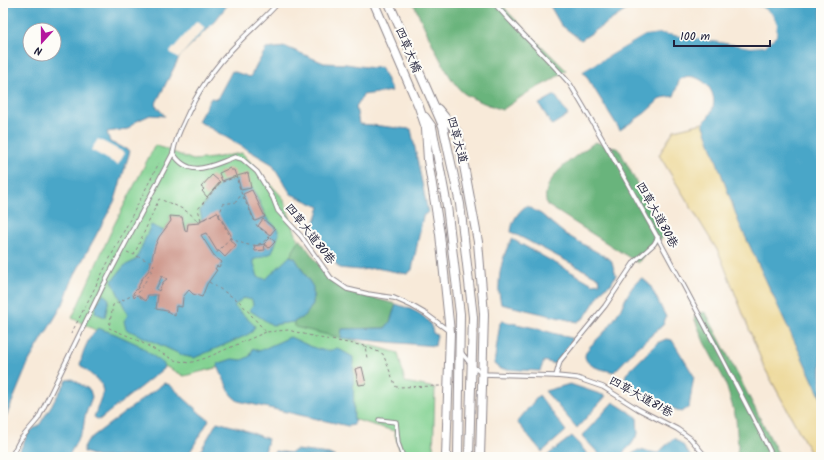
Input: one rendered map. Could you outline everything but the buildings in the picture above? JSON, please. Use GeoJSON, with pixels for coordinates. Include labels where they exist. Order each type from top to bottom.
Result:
{"type":"FeatureCollection","features":[{"type":"Feature","properties":{"kind":"street","name":"四草大橋"},"geometry":{"type":"LineString","coordinates":[[374,3],[419,108]]}},
{"type":"Feature","properties":{"kind":"street","name":"四草大橋"},"geometry":{"type":"LineString","coordinates":[[389,3],[431,101]]}},
{"type":"Feature","properties":{"kind":"street","name":"四草大道"},"geometry":{"type":"LineString","coordinates":[[431,101],[443,126],[460,204],[473,317],[469,457]]}},
{"type":"Feature","properties":{"kind":"street","name":"四草大道"},"geometry":{"type":"LineString","coordinates":[[431,101],[458,133],[478,242],[484,314],[480,457]]}},
{"type":"Feature","properties":{"kind":"street"},"geometry":{"type":"LineString","coordinates":[[419,108],[426,128],[428,160],[440,234],[451,335],[446,457]]}},
{"type":"Feature","properties":{"kind":"street","name":"四草大道"},"geometry":{"type":"LineString","coordinates":[[419,108],[432,127],[447,206],[460,314],[458,347],[458,457]]}},
{"type":"Feature","properties":{"kind":"lane"},"geometry":{"type":"LineString","coordinates":[[11,457],[20,440],[38,420],[102,288],[173,153],[175,143],[194,100],[211,73],[236,44],[267,16],[278,3]]}},
{"type":"Feature","properties":{"kind":"lane","name":"四草大道80巷"},"geometry":{"type":"LineString","coordinates":[[494,3],[570,84],[658,237],[724,360],[773,457]]}},
{"type":"Feature","properties":{"kind":"lane","name":"四草大道80巷"},"geometry":{"type":"LineString","coordinates":[[173,153],[185,166],[196,169],[207,167],[235,157],[242,160],[257,172],[273,198],[278,211],[300,236],[331,278],[347,289],[394,298],[412,306],[426,314],[451,335]]}},
{"type":"Feature","properties":{"kind":"lane"},"geometry":{"type":"LineString","coordinates":[[556,376],[560,361],[605,306],[635,261],[654,244],[658,237]]}},
{"type":"Feature","properties":{"kind":"lane"},"geometry":{"type":"LineString","coordinates":[[458,347],[472,366],[483,374]]}},
{"type":"Feature","properties":{"kind":"lane","name":"四草大道81巷"},"geometry":{"type":"LineString","coordinates":[[483,374],[577,378],[603,387],[638,410],[678,429],[690,438],[706,457]]}},
{"type":"Feature","properties":{"kind":"lane"},"geometry":{"type":"LineString","coordinates":[[379,420],[396,422],[398,443],[403,457]]}},
{"type":"Feature","properties":{"kind":"path"},"geometry":{"type":"LineString","coordinates":[[71,334],[159,163]]}},
{"type":"Feature","properties":{"kind":"path"},"geometry":{"type":"LineString","coordinates":[[151,262],[134,255],[159,199],[194,216],[198,222],[201,221],[217,213],[230,238],[249,246],[264,243],[270,236],[257,226],[242,195],[236,177],[220,183],[198,209],[201,221]]}},
{"type":"Feature","properties":{"kind":"path"},"geometry":{"type":"LineString","coordinates":[[219,216],[223,204],[236,202],[242,195]]}},
{"type":"Feature","properties":{"kind":"path"},"geometry":{"type":"LineString","coordinates":[[214,256],[230,238]]}},
{"type":"Feature","properties":{"kind":"path"},"geometry":{"type":"LineString","coordinates":[[154,264],[151,272],[138,292],[114,305],[109,328],[133,338],[174,360],[189,363],[206,358],[266,332],[288,330],[320,338],[364,346],[382,354],[396,387],[441,386]]}},
{"type":"Feature","properties":{"kind":"path"},"geometry":{"type":"LineString","coordinates":[[209,282],[239,301],[266,332]]}},
{"type":"Feature","properties":{"kind":"path"},"geometry":{"type":"LineString","coordinates":[[364,346],[367,358]]}},
{"type":"Feature","properties":{"kind":"green space"},"geometry":{"type":"Polygon","coordinates":[[[413,3],[501,3],[509,13],[566,70],[502,110],[478,101],[465,94],[458,88],[451,78],[436,52],[413,3]]]}},
{"type":"Feature","properties":{"kind":"green space"},"geometry":{"type":"Polygon","coordinates":[[[595,142],[619,149],[664,236],[645,253],[638,263],[547,205],[546,195],[548,186],[553,177],[570,161],[595,142]]]}},
{"type":"Feature","properties":{"kind":"green space"},"geometry":{"type":"Polygon","coordinates":[[[155,145],[193,160],[242,153],[283,198],[318,297],[310,328],[398,353],[405,382],[435,388],[433,457],[402,457],[394,431],[282,398],[223,366],[184,376],[72,318],[114,225],[155,145]]]}},
{"type":"Feature","properties":{"kind":"green space"},"geometry":{"type":"Polygon","coordinates":[[[300,239],[331,281],[346,291],[396,304],[390,322],[385,328],[342,329],[341,338],[295,327],[294,322],[304,315],[311,307],[313,300],[311,285],[295,258],[290,256],[300,239]]]}},
{"type":"Feature","properties":{"kind":"green space"},"geometry":{"type":"Polygon","coordinates":[[[702,312],[706,313],[780,457],[736,457],[738,448],[736,418],[725,381],[704,342],[694,317],[702,312]]]}},
{"type":"Feature","properties":{"kind":"sand"},"geometry":{"type":"Polygon","coordinates":[[[703,123],[821,398],[821,457],[813,457],[764,367],[719,253],[659,155],[674,130],[703,123]]]}},
{"type":"Feature","properties":{"kind":"water"},"geometry":{"type":"Polygon","coordinates":[[[3,3],[229,3],[215,21],[180,56],[155,105],[165,116],[150,115],[135,122],[128,129],[107,132],[110,142],[130,151],[115,200],[73,278],[63,304],[29,361],[3,424],[3,3]]]}},
{"type":"Feature","properties":{"kind":"water"},"geometry":{"type":"Polygon","coordinates":[[[637,3],[581,40],[561,25],[549,4],[637,3]]]}},
{"type":"Feature","properties":{"kind":"water"},"geometry":{"type":"Polygon","coordinates":[[[740,3],[821,3],[821,398],[739,223],[703,123],[711,112],[714,102],[712,93],[707,85],[692,77],[685,77],[679,81],[674,96],[661,98],[645,113],[620,130],[583,71],[645,35],[661,33],[751,47],[765,46],[776,36],[776,27],[772,14],[762,8],[740,3]]]}},
{"type":"Feature","properties":{"kind":"water"},"geometry":{"type":"Polygon","coordinates":[[[286,47],[324,63],[346,64],[373,68],[381,67],[392,91],[363,95],[356,107],[359,124],[411,129],[428,212],[423,216],[412,270],[407,274],[376,268],[360,270],[339,268],[312,230],[320,207],[291,194],[272,164],[198,121],[211,98],[217,99],[232,71],[250,77],[266,49],[286,47]]]}},
{"type":"Feature","properties":{"kind":"water"},"geometry":{"type":"Polygon","coordinates":[[[555,95],[568,115],[552,125],[539,104],[555,95]]]}},
{"type":"Feature","properties":{"kind":"water"},"geometry":{"type":"Polygon","coordinates":[[[238,178],[253,189],[266,217],[277,228],[279,234],[272,253],[253,260],[258,277],[266,279],[290,256],[295,258],[313,287],[313,304],[306,315],[294,322],[272,325],[249,310],[253,305],[252,300],[243,298],[234,306],[255,326],[252,332],[194,358],[184,356],[126,329],[124,321],[128,315],[112,281],[124,266],[136,260],[151,225],[164,231],[171,221],[170,216],[182,217],[185,230],[187,231],[188,224],[200,223],[202,220],[200,210],[221,183],[238,178]]]}},
{"type":"Feature","properties":{"kind":"water"},"geometry":{"type":"Polygon","coordinates":[[[526,206],[541,214],[565,234],[611,260],[616,275],[611,284],[603,289],[585,317],[577,322],[501,304],[499,290],[502,261],[512,239],[593,284],[600,283],[599,278],[511,232],[512,224],[520,211],[526,206]]]}},
{"type":"Feature","properties":{"kind":"water"},"geometry":{"type":"Polygon","coordinates":[[[642,278],[650,285],[666,317],[663,325],[636,349],[614,372],[589,364],[586,361],[585,354],[609,327],[631,289],[642,278]]]}},
{"type":"Feature","properties":{"kind":"water"},"geometry":{"type":"Polygon","coordinates":[[[103,294],[109,299],[105,317],[95,313],[96,305],[103,294]]]}},
{"type":"Feature","properties":{"kind":"water"},"geometry":{"type":"Polygon","coordinates":[[[396,304],[408,308],[424,317],[433,333],[437,335],[435,346],[341,338],[342,329],[385,328],[390,322],[396,304]]]}},
{"type":"Feature","properties":{"kind":"water"},"geometry":{"type":"Polygon","coordinates":[[[502,321],[571,338],[572,341],[555,364],[544,361],[540,371],[500,369],[494,364],[500,323],[502,321]]]}},
{"type":"Feature","properties":{"kind":"water"},"geometry":{"type":"Polygon","coordinates":[[[98,328],[137,344],[164,364],[163,369],[99,420],[94,417],[103,392],[101,383],[80,365],[86,345],[98,328]]]}},
{"type":"Feature","properties":{"kind":"water"},"geometry":{"type":"Polygon","coordinates":[[[290,337],[319,349],[331,350],[337,348],[353,357],[354,425],[348,426],[238,401],[231,395],[217,364],[232,359],[242,360],[250,356],[253,348],[259,351],[290,337]]]}},
{"type":"Feature","properties":{"kind":"water"},"geometry":{"type":"Polygon","coordinates":[[[666,339],[672,340],[694,376],[689,407],[682,412],[640,395],[624,384],[626,374],[657,343],[666,339]]]}},
{"type":"Feature","properties":{"kind":"water"},"geometry":{"type":"Polygon","coordinates":[[[72,379],[90,390],[92,397],[85,416],[83,430],[68,457],[17,457],[28,433],[40,424],[67,380],[72,379]]]}},
{"type":"Feature","properties":{"kind":"water"},"geometry":{"type":"Polygon","coordinates":[[[164,383],[170,385],[209,420],[187,457],[97,457],[84,452],[84,447],[88,440],[164,383]]]}},
{"type":"Feature","properties":{"kind":"water"},"geometry":{"type":"Polygon","coordinates":[[[570,384],[606,396],[577,428],[545,391],[570,384]]]}},
{"type":"Feature","properties":{"kind":"water"},"geometry":{"type":"Polygon","coordinates":[[[539,395],[566,431],[542,452],[517,422],[539,395]]]}},
{"type":"Feature","properties":{"kind":"water"},"geometry":{"type":"Polygon","coordinates":[[[613,402],[637,417],[638,434],[631,445],[619,457],[602,457],[582,436],[613,402]]]}},
{"type":"Feature","properties":{"kind":"water"},"geometry":{"type":"Polygon","coordinates":[[[217,422],[239,428],[268,439],[264,457],[197,457],[217,422]]]}},
{"type":"Feature","properties":{"kind":"water"},"geometry":{"type":"Polygon","coordinates":[[[572,436],[590,457],[547,457],[549,454],[572,436]]]}},
{"type":"Feature","properties":{"kind":"water"},"geometry":{"type":"Polygon","coordinates":[[[674,438],[683,445],[691,457],[628,457],[638,450],[658,453],[674,438]]]}},
{"type":"Feature","properties":{"kind":"water"},"geometry":{"type":"Polygon","coordinates":[[[296,450],[329,454],[336,457],[272,457],[275,451],[290,453],[296,450]]]}},
{"type":"Feature","properties":{"kind":"pier"},"geometry":{"type":"Polygon","coordinates":[[[738,3],[762,7],[771,13],[777,24],[776,36],[765,46],[751,47],[661,33],[645,35],[583,71],[582,70],[645,33],[662,31],[751,45],[765,44],[774,36],[775,25],[770,15],[761,9],[739,5],[738,3]]]}},
{"type":"Feature","properties":{"kind":"pier"},"geometry":{"type":"Polygon","coordinates":[[[197,21],[205,28],[178,59],[170,52],[197,21]]]}},
{"type":"Feature","properties":{"kind":"pier"},"geometry":{"type":"Polygon","coordinates":[[[98,139],[125,153],[118,165],[91,150],[98,139]]]}}]}
